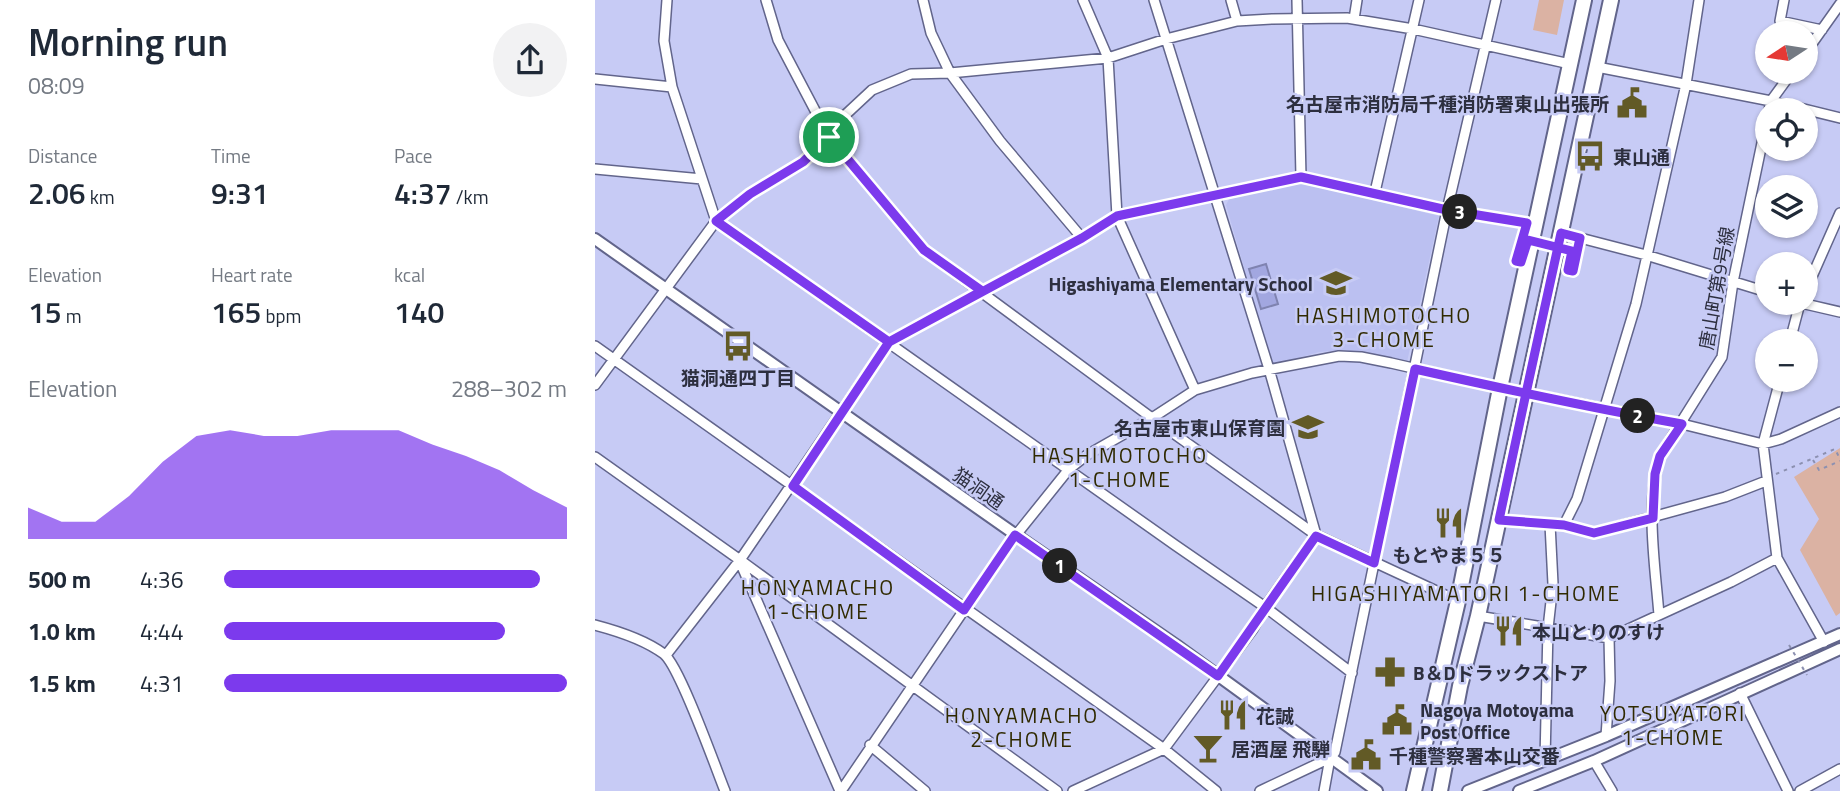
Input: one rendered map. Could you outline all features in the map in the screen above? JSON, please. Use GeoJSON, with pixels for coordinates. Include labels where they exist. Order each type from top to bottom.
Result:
{"type":"FeatureCollection","features":[{"type":"Feature","properties":{"kind":"main road"},"geometry":{"type":"LineString","coordinates":[[1414,791],[1458,601],[1532,224],[1584,0]]}},
{"type":"Feature","properties":{"kind":"main road"},"geometry":{"type":"LineString","coordinates":[[1440,791],[1460,686],[1478,616],[1611,0]]}},
{"type":"Feature","properties":{"kind":"street"},"geometry":{"type":"LineString","coordinates":[[667,0],[664,41],[672,87],[716,221],[1265,607],[1352,673]]}},
{"type":"Feature","properties":{"kind":"street"},"geometry":{"type":"LineString","coordinates":[[766,0],[778,40],[829,137],[924,250],[1316,536],[1458,601]]}},
{"type":"Feature","properties":{"kind":"street"},"geometry":{"type":"LineString","coordinates":[[923,0],[931,33],[950,73],[1000,141],[1082,238]]}},
{"type":"Feature","properties":{"kind":"street"},"geometry":{"type":"LineString","coordinates":[[1083,0],[1108,58],[1117,216],[1195,390]]}},
{"type":"Feature","properties":{"kind":"street"},"geometry":{"type":"LineString","coordinates":[[1154,0],[1269,369],[1316,536]]}},
{"type":"Feature","properties":{"kind":"street"},"geometry":{"type":"LineString","coordinates":[[1231,0],[1237,21]]}},
{"type":"Feature","properties":{"kind":"street"},"geometry":{"type":"LineString","coordinates":[[1297,0],[1301,177]]}},
{"type":"Feature","properties":{"kind":"street"},"geometry":{"type":"LineString","coordinates":[[1354,19],[1357,0]]}},
{"type":"Feature","properties":{"kind":"street"},"geometry":{"type":"LineString","coordinates":[[1375,192],[1419,0]]}},
{"type":"Feature","properties":{"kind":"street"},"geometry":{"type":"LineString","coordinates":[[1260,791],[1330,758],[1335,752],[1447,210],[1496,0]]}},
{"type":"Feature","properties":{"kind":"street"},"geometry":{"type":"LineString","coordinates":[[1564,525],[1577,499],[1606,410],[1636,304],[1686,84],[1699,0]]}},
{"type":"Feature","properties":{"kind":"street"},"geometry":{"type":"LineString","coordinates":[[1784,0],[1780,21],[1822,30]]}},
{"type":"Feature","properties":{"kind":"street"},"geometry":{"type":"LineString","coordinates":[[1818,36],[1840,4]]}},
{"type":"Feature","properties":{"kind":"street"},"geometry":{"type":"LineString","coordinates":[[595,385],[716,221],[750,194],[803,162],[829,137],[843,117],[872,90],[911,75],[1108,58],[1166,38],[1237,21],[1354,19],[1413,29],[1570,64]]}},
{"type":"Feature","properties":{"kind":"street"},"geometry":{"type":"LineString","coordinates":[[1597,67],[1686,84],[1755,101]]}},
{"type":"Feature","properties":{"kind":"street"},"geometry":{"type":"LineString","coordinates":[[595,79],[672,87]]}},
{"type":"Feature","properties":{"kind":"street"},"geometry":{"type":"LineString","coordinates":[[1818,114],[1840,118]]}},
{"type":"Feature","properties":{"kind":"street","name":"唐山町第9号線"},"geometry":{"type":"LineString","coordinates":[[1659,615],[1653,518],[1655,474],[1660,456],[1722,357],[1733,282],[1758,161]]}},
{"type":"Feature","properties":{"kind":"street"},"geometry":{"type":"LineString","coordinates":[[595,169],[702,179]]}},
{"type":"Feature","properties":{"kind":"street"},"geometry":{"type":"LineString","coordinates":[[666,655],[793,486],[889,342],[1082,238],[1117,216],[1301,177],[1447,210],[1532,224]]}},
{"type":"Feature","properties":{"kind":"street"},"geometry":{"type":"LineString","coordinates":[[1818,263],[1840,213]]}},
{"type":"Feature","properties":{"kind":"street"},"geometry":{"type":"LineString","coordinates":[[1561,233],[1646,255],[1755,288]]}},
{"type":"Feature","properties":{"kind":"street","name":"猫洞通"},"geometry":{"type":"LineString","coordinates":[[595,239],[1218,676],[1377,791]]}},
{"type":"Feature","properties":{"kind":"street"},"geometry":{"type":"LineString","coordinates":[[1818,307],[1840,312]]}},
{"type":"Feature","properties":{"kind":"street"},"geometry":{"type":"LineString","coordinates":[[595,346],[964,610],[1164,749],[1216,791]]}},
{"type":"Feature","properties":{"kind":"street"},"geometry":{"type":"LineString","coordinates":[[840,791],[1015,535],[1069,469],[1087,455],[1195,390],[1222,380],[1339,356],[1361,357],[1682,424],[1763,444],[1781,439],[1840,412]]}},
{"type":"Feature","properties":{"kind":"street"},"geometry":{"type":"LineString","coordinates":[[1777,392],[1763,444],[1777,558],[1823,642]]}},
{"type":"Feature","properties":{"kind":"street"},"geometry":{"type":"LineString","coordinates":[[595,457],[1057,791]]}},
{"type":"Feature","properties":{"kind":"street"},"geometry":{"type":"LineString","coordinates":[[1499,520],[1564,525],[1594,533],[1725,497],[1766,480]]}},
{"type":"Feature","properties":{"kind":"street"},"geometry":{"type":"LineString","coordinates":[[1545,760],[1548,628],[1553,584],[1550,524]]}},
{"type":"Feature","properties":{"kind":"street"},"geometry":{"type":"LineString","coordinates":[[1073,791],[1164,749],[1253,629],[1265,607],[1316,536]]}},
{"type":"Feature","properties":{"kind":"street"},"geometry":{"type":"LineString","coordinates":[[1478,616],[1609,638],[1777,558]]}},
{"type":"Feature","properties":{"kind":"street"},"geometry":{"type":"LineString","coordinates":[[740,560],[840,791]]}},
{"type":"Feature","properties":{"kind":"street"},"geometry":{"type":"LineString","coordinates":[[595,625],[624,633],[666,655],[686,693],[725,791]]}},
{"type":"Feature","properties":{"kind":"street"},"geometry":{"type":"LineString","coordinates":[[1468,791],[1606,736],[1840,634]]}},
{"type":"Feature","properties":{"kind":"street"},"geometry":{"type":"LineString","coordinates":[[1606,736],[1609,638]]}},
{"type":"Feature","properties":{"kind":"street"},"geometry":{"type":"LineString","coordinates":[[1519,791],[1594,761],[1740,693],[1839,652]]}},
{"type":"Feature","properties":{"kind":"street"},"geometry":{"type":"LineString","coordinates":[[1740,693],[1788,791]]}},
{"type":"Feature","properties":{"kind":"street"},"geometry":{"type":"LineString","coordinates":[[870,745],[925,791]]}},
{"type":"Feature","properties":{"kind":"street"},"geometry":{"type":"LineString","coordinates":[[1324,791],[1330,758]]}},
{"type":"Feature","properties":{"kind":"street"},"geometry":{"type":"LineString","coordinates":[[1594,761],[1612,791]]}},
{"type":"Feature","properties":{"kind":"street"},"geometry":{"type":"LineString","coordinates":[[1800,791],[1840,769]]}},
{"type":"Feature","properties":{"kind":"path"},"geometry":{"type":"LineString","coordinates":[[1532,224],[1516,261],[1521,262],[1528,240],[1572,251],[1568,270],[1573,271],[1580,238]]}},
{"type":"Feature","properties":{"kind":"path"},"geometry":{"type":"LineString","coordinates":[[1766,480],[1812,459],[1835,449],[1840,460],[1819,470],[1812,459]]}},
{"type":"Feature","properties":{"kind":"path"},"geometry":{"type":"LineString","coordinates":[[1789,645],[1807,675]]}},
{"type":"Feature","properties":{"kind":"shaded area"},"geometry":{"type":"Polygon","coordinates":[[[1539,0],[1564,0],[1557,35],[1533,30],[1539,0]]]}},
{"type":"Feature","properties":{"kind":"shaded area","name":"Higashiyama Elementary School"},"geometry":{"type":"Polygon","coordinates":[[[1302,183],[1439,216],[1407,362],[1345,350],[1319,352],[1272,365],[1226,205],[1229,199],[1302,183]]]}},
{"type":"Feature","properties":{"kind":"shaded area"},"geometry":{"type":"Polygon","coordinates":[[[1266,264],[1278,304],[1261,309],[1249,269],[1266,264]]]}},
{"type":"Feature","properties":{"kind":"shaded area"},"geometry":{"type":"Polygon","coordinates":[[[1840,448],[1840,613],[1836,616],[1800,550],[1819,519],[1794,477],[1840,448]]]}},
{"type":"Feature","properties":{"kind":"place","name":"名古屋市消防局千種消防署東山出張所"},"geometry":{"type":"Point","coordinates":[1632,103]}},
{"type":"Feature","properties":{"kind":"place","name":"東山通"},"geometry":{"type":"Point","coordinates":[1590,156]}},
{"type":"Feature","properties":{"kind":"place","name":"Higashiyama Elementary School"},"geometry":{"type":"Point","coordinates":[1336,283]}},
{"type":"Feature","properties":{"kind":"place","name":"猫洞通四丁目"},"geometry":{"type":"Point","coordinates":[738,346]}},
{"type":"Feature","properties":{"kind":"place","name":"名古屋市東山保育園"},"geometry":{"type":"Point","coordinates":[1308,427]}},
{"type":"Feature","properties":{"kind":"place","name":"もとやま５５"},"geometry":{"type":"Point","coordinates":[1449,523]}},
{"type":"Feature","properties":{"kind":"place","name":"本山とりのすけ"},"geometry":{"type":"Point","coordinates":[1509,631]}},
{"type":"Feature","properties":{"kind":"place","name":"B＆Dドラックストア"},"geometry":{"type":"Point","coordinates":[1390,672]}},
{"type":"Feature","properties":{"kind":"place","name":"花誠"},"geometry":{"type":"Point","coordinates":[1233,715]}},
{"type":"Feature","properties":{"kind":"place","name":"Nagoya Motoyama Post Office"},"geometry":{"type":"Point","coordinates":[1397,720]}},
{"type":"Feature","properties":{"kind":"place","name":"居酒屋 飛騨"},"geometry":{"type":"Point","coordinates":[1208,748]}},
{"type":"Feature","properties":{"kind":"place","name":"千種警察署本山交番"},"geometry":{"type":"Point","coordinates":[1366,755]}},
{"type":"Feature","properties":{"kind":"district","name":"HASHIMOTOCHO 3-CHOME"},"geometry":{"type":"Point","coordinates":[1384,327]}},
{"type":"Feature","properties":{"kind":"district","name":"HASHIMOTOCHO 1-CHOME"},"geometry":{"type":"Point","coordinates":[1120,467]}},
{"type":"Feature","properties":{"kind":"district","name":"HIGASHIYAMATORI 1-CHOME"},"geometry":{"type":"Point","coordinates":[1466,593]}},
{"type":"Feature","properties":{"kind":"district","name":"HONYAMACHO 1-CHOME"},"geometry":{"type":"Point","coordinates":[818,599]}},
{"type":"Feature","properties":{"kind":"district","name":"YOTSUYATORI 1-CHOME"},"geometry":{"type":"Point","coordinates":[1673,725]}},
{"type":"Feature","properties":{"kind":"district","name":"HONYAMACHO 2-CHOME"},"geometry":{"type":"Point","coordinates":[1022,727]}},
{"type":"Feature","properties":{"kind":"route"},"geometry":{"type":"LineString","coordinates":[[829,137],[803,162],[750,194],[716,221],[889,342],[936,317],[982,291],[1000,284],[1117,216],[1301,177],[1447,210],[1527,223],[1516,261],[1521,262],[1528,240],[1572,251],[1568,270],[1573,271],[1580,238],[1561,233],[1543,313],[1526,393],[1512,456],[1499,520],[1564,525],[1594,533],[1653,518],[1655,474],[1660,456],[1682,424],[1606,410],[1526,393],[1500,388],[1415,369],[1374,563],[1316,536],[1218,676],[1015,535],[964,610],[793,486],[889,342],[982,291],[924,250],[829,137]]}}]}
